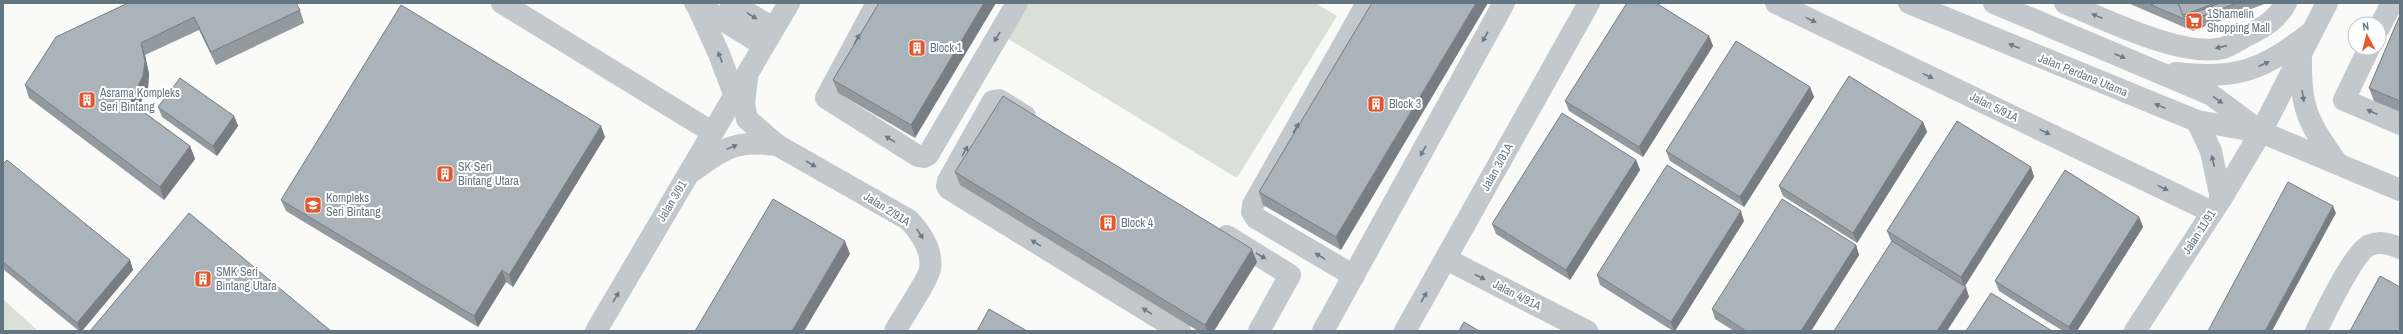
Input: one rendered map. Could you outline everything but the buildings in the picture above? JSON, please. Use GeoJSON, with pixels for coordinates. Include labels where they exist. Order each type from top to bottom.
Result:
{"type":"FeatureCollection","features":[{"type":"Feature","properties":{"kind":"street"},"geometry":{"type":"LineString","coordinates":[[502,3],[712,132]]}},
{"type":"Feature","properties":{"kind":"street"},"geometry":{"type":"LineString","coordinates":[[695,3],[768,36]]}},
{"type":"Feature","properties":{"kind":"street"},"geometry":{"type":"LineString","coordinates":[[695,3],[720,54],[734,94]]}},
{"type":"Feature","properties":{"kind":"street"},"geometry":{"type":"LineString","coordinates":[[731,3],[768,36]]}},
{"type":"Feature","properties":{"kind":"street","name":"Jalan 3/91"},"geometry":{"type":"LineString","coordinates":[[596,331],[768,36],[789,3]]}},
{"type":"Feature","properties":{"kind":"street"},"geometry":{"type":"LineString","coordinates":[[877,3],[826,98],[911,152],[924,157],[928,155],[1017,3]]}},
{"type":"Feature","properties":{"kind":"street"},"geometry":{"type":"LineString","coordinates":[[1323,331],[1504,3]]}},
{"type":"Feature","properties":{"kind":"street","name":"Jalan 3/91A"},"geometry":{"type":"LineString","coordinates":[[1405,331],[1590,3]]}},
{"type":"Feature","properties":{"kind":"street","name":"Jalan 5/91A"},"geometry":{"type":"LineString","coordinates":[[1776,3],[2217,205]]}},
{"type":"Feature","properties":{"kind":"street","name":"Jalan Perdana Utama"},"geometry":{"type":"LineString","coordinates":[[1908,3],[2196,121],[2262,132],[2400,190]]}},
{"type":"Feature","properties":{"kind":"street","name":"Jalan Perdana Utama"},"geometry":{"type":"LineString","coordinates":[[1994,3],[2210,94],[2262,132]]}},
{"type":"Feature","properties":{"kind":"street"},"geometry":{"type":"LineString","coordinates":[[2065,3],[2165,42],[2199,50],[2223,48],[2267,26],[2279,15],[2286,3]]}},
{"type":"Feature","properties":{"kind":"street"},"geometry":{"type":"LineString","coordinates":[[2262,132],[2327,3]]}},
{"type":"Feature","properties":{"kind":"street"},"geometry":{"type":"LineString","coordinates":[[2385,16],[2392,3]]}},
{"type":"Feature","properties":{"kind":"street"},"geometry":{"type":"LineString","coordinates":[[1354,276],[1256,218],[1252,212],[1253,205],[1364,4]]}},
{"type":"Feature","properties":{"kind":"street"},"geometry":{"type":"LineString","coordinates":[[2157,71],[2202,76],[2249,71],[2286,52],[2314,30]]}},
{"type":"Feature","properties":{"kind":"street"},"geometry":{"type":"LineString","coordinates":[[2364,56],[2344,100],[2400,124]]}},
{"type":"Feature","properties":{"kind":"street"},"geometry":{"type":"LineString","coordinates":[[2301,57],[2302,92],[2309,120],[2337,163]]}},
{"type":"Feature","properties":{"kind":"street","name":"Jalan 2/91A"},"geometry":{"type":"LineString","coordinates":[[748,70],[744,104],[747,119],[777,144],[909,220],[921,233],[930,254],[930,271],[895,331]]}},
{"type":"Feature","properties":{"kind":"street"},"geometry":{"type":"LineString","coordinates":[[1046,128],[999,100],[995,100],[947,186],[949,189],[1180,331]]}},
{"type":"Feature","properties":{"kind":"street"},"geometry":{"type":"LineString","coordinates":[[2196,121],[2211,152],[2217,205]]}},
{"type":"Feature","properties":{"kind":"street","name":"Jalan 11/91"},"geometry":{"type":"LineString","coordinates":[[2135,331],[2217,205],[2262,132]]}},
{"type":"Feature","properties":{"kind":"street","name":"Jalan 2/91A"},"geometry":{"type":"LineString","coordinates":[[687,176],[732,145],[754,142],[777,144]]}},
{"type":"Feature","properties":{"kind":"street"},"geometry":{"type":"LineString","coordinates":[[1207,224],[1290,275],[1259,331]]}},
{"type":"Feature","properties":{"kind":"street"},"geometry":{"type":"LineString","coordinates":[[2316,331],[2354,259],[2369,245],[2387,243],[2400,248]]}},
{"type":"Feature","properties":{"kind":"street","name":"Jalan 4/91A"},"geometry":{"type":"LineString","coordinates":[[1446,259],[1587,331]]}},
{"type":"Feature","properties":{"kind":"shaded area"},"geometry":{"type":"Polygon","coordinates":[[[1029,3],[1315,3],[1337,16],[1237,178],[1007,38],[1029,3]]]}},
{"type":"Feature","properties":{"kind":"shaded area"},"geometry":{"type":"Polygon","coordinates":[[[3,299],[38,331],[3,331],[3,299]]]}},
{"type":"Feature","properties":{"kind":"place","name":"1Shamelin Shopping Mall"},"geometry":{"type":"Point","coordinates":[2194,21]}},
{"type":"Feature","properties":{"kind":"place","name":"Block 1"},"geometry":{"type":"Point","coordinates":[917,48]}},
{"type":"Feature","properties":{"kind":"place","name":"Asrama Kompleks Seri Bintang"},"geometry":{"type":"Point","coordinates":[87,100]}},
{"type":"Feature","properties":{"kind":"place","name":"Block 3"},"geometry":{"type":"Point","coordinates":[1376,104]}},
{"type":"Feature","properties":{"kind":"place","name":"SK Seri Bintang Utara"},"geometry":{"type":"Point","coordinates":[445,174]}},
{"type":"Feature","properties":{"kind":"place","name":"Kompleks Seri Bintang"},"geometry":{"type":"Point","coordinates":[313,205]}},
{"type":"Feature","properties":{"kind":"place","name":"Block 4"},"geometry":{"type":"Point","coordinates":[1108,223]}},
{"type":"Feature","properties":{"kind":"place","name":"SMK Seri Bintang Utara"},"geometry":{"type":"Point","coordinates":[203,279]}}]}
